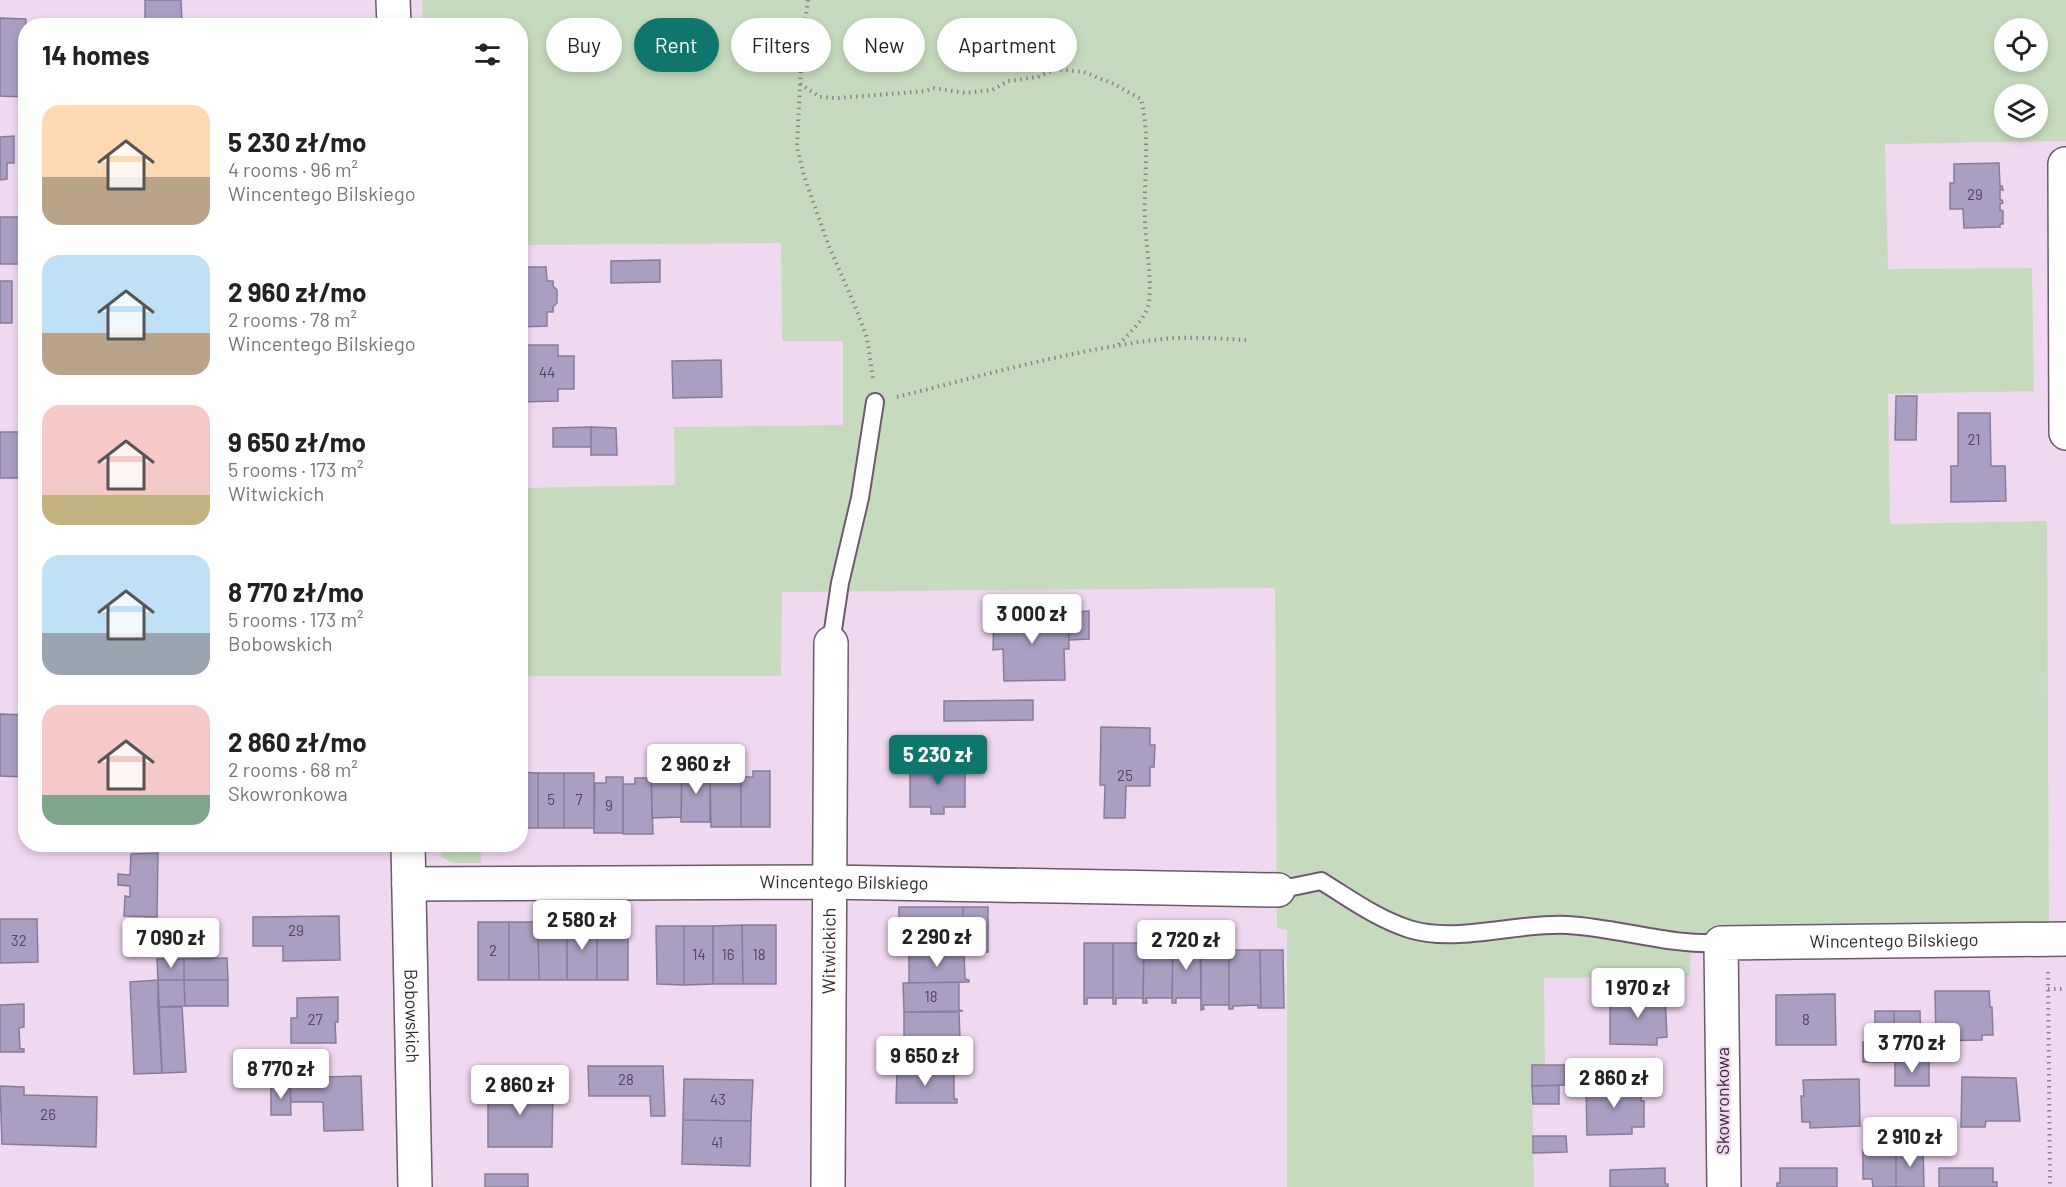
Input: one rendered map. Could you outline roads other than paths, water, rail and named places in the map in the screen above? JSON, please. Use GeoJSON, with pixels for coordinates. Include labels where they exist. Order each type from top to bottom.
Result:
{"type":"FeatureCollection","features":[{"type":"Feature","properties":{"kind":"street"},"geometry":{"type":"LineString","coordinates":[[393,0],[394,18]]}},
{"type":"Feature","properties":{"kind":"street"},"geometry":{"type":"LineString","coordinates":[[2065,164],[2066,433]]}},
{"type":"Feature","properties":{"kind":"street","name":"Witwickich"},"geometry":{"type":"LineString","coordinates":[[828,1187],[831,643]]}},
{"type":"Feature","properties":{"kind":"street","name":"Bobowskich"},"geometry":{"type":"LineString","coordinates":[[408,852],[415,1187]]}},
{"type":"Feature","properties":{"kind":"street","name":"Wincentego Bilskiego"},"geometry":{"type":"LineString","coordinates":[[409,884],[828,882],[1278,890]]}},
{"type":"Feature","properties":{"kind":"street","name":"Wincentego Bilskiego"},"geometry":{"type":"LineString","coordinates":[[1721,943],[2057,939]]}},
{"type":"Feature","properties":{"kind":"street","name":"Skowronkowa"},"geometry":{"type":"LineString","coordinates":[[1721,943],[1724,1187]]}},
{"type":"Feature","properties":{"kind":"lane"},"geometry":{"type":"LineString","coordinates":[[831,643],[840,583],[860,498],[875,402]]}},
{"type":"Feature","properties":{"kind":"lane"},"geometry":{"type":"LineString","coordinates":[[1278,890],[1321,882],[1384,920],[1411,930],[1442,935],[1537,924],[1569,925],[1699,944],[1721,943]]}}]}
